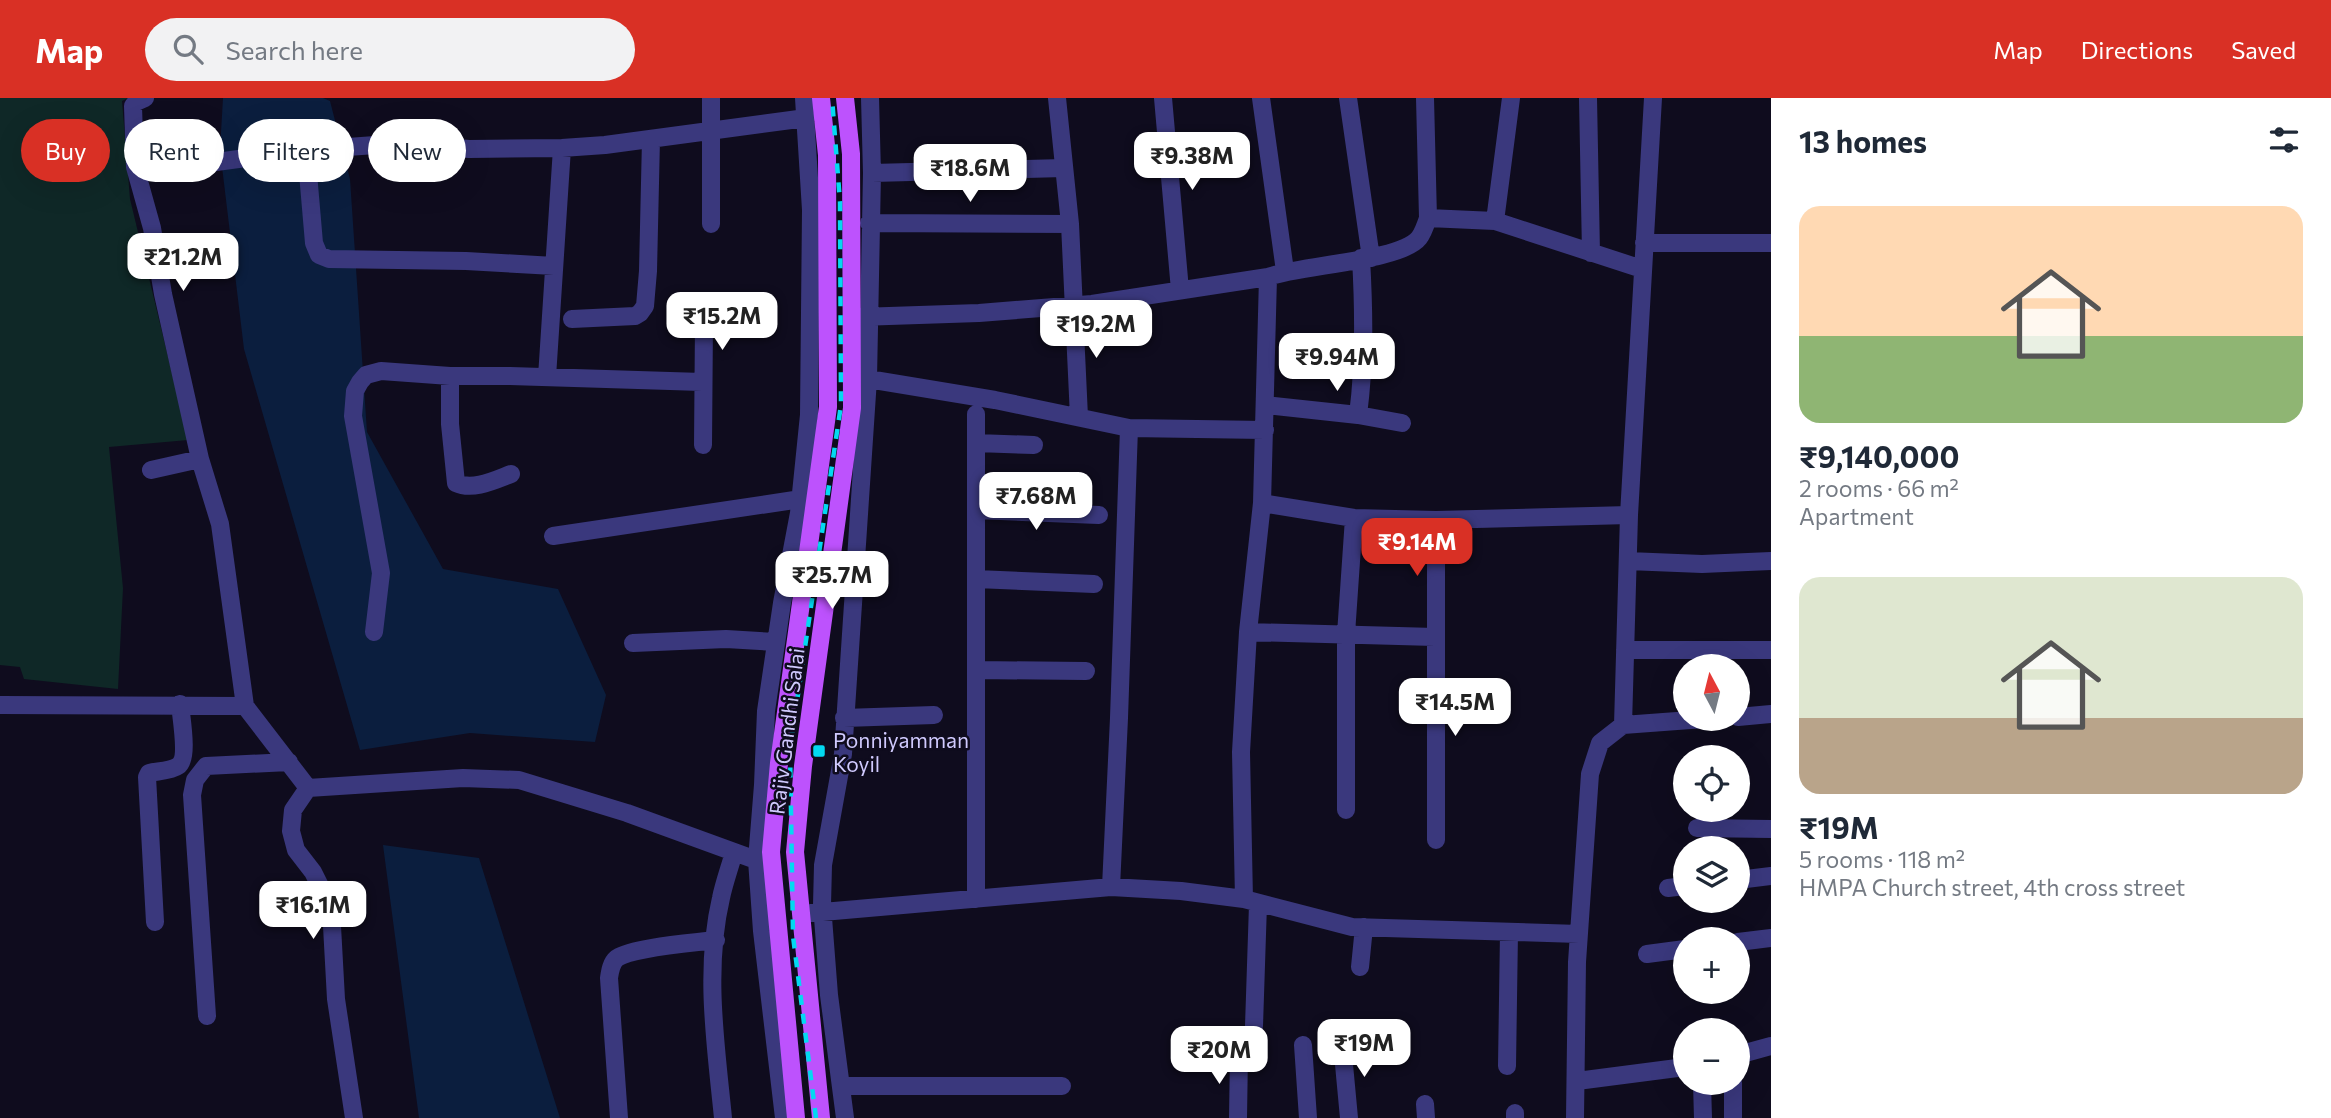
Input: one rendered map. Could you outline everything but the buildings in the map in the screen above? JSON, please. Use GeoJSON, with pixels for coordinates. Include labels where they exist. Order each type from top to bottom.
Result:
{"type":"FeatureCollection","features":[{"type":"Feature","properties":{"kind":"main road","name":"Rajiv Gandhi Salai"},"geometry":{"type":"LineString","coordinates":[[796,1118],[765,863],[771,852],[779,763],[828,407],[827,155],[821,98]]}},
{"type":"Feature","properties":{"kind":"main road","name":"Rajiv Gandhi Salai"},"geometry":{"type":"LineString","coordinates":[[821,1118],[795,852],[803,766],[852,408],[851,154],[845,98]]}},
{"type":"Feature","properties":{"kind":"street"},"geometry":{"type":"LineString","coordinates":[[145,98],[133,106],[135,167],[152,228],[163,294],[200,459],[220,524],[245,706],[308,788]]}},
{"type":"Feature","properties":{"kind":"street"},"geometry":{"type":"LineString","coordinates":[[711,98],[711,224]]}},
{"type":"Feature","properties":{"kind":"street"},"geometry":{"type":"LineString","coordinates":[[784,1118],[762,931],[765,863],[763,785],[766,711],[801,499],[809,415],[811,210],[804,98]]}},
{"type":"Feature","properties":{"kind":"street"},"geometry":{"type":"LineString","coordinates":[[845,1118],[829,995],[823,912],[823,864],[843,754],[868,379],[871,316],[872,98]]}},
{"type":"Feature","properties":{"kind":"street"},"geometry":{"type":"LineString","coordinates":[[1057,98],[1070,223],[1079,417]]}},
{"type":"Feature","properties":{"kind":"street"},"geometry":{"type":"LineString","coordinates":[[1163,98],[1181,290]]}},
{"type":"Feature","properties":{"kind":"street"},"geometry":{"type":"LineString","coordinates":[[1254,1026],[1251,901],[1241,752],[1248,632],[1262,503],[1266,405],[1277,274],[1261,98]]}},
{"type":"Feature","properties":{"kind":"street"},"geometry":{"type":"LineString","coordinates":[[1348,98],[1366,258],[1363,377],[1357,415]]}},
{"type":"Feature","properties":{"kind":"street"},"geometry":{"type":"LineString","coordinates":[[852,317],[979,313],[1074,305],[1277,274],[1366,258],[1406,247],[1419,239],[1428,218],[1425,98]]}},
{"type":"Feature","properties":{"kind":"street"},"geometry":{"type":"LineString","coordinates":[[1495,221],[1511,98]]}},
{"type":"Feature","properties":{"kind":"street"},"geometry":{"type":"LineString","coordinates":[[1588,98],[1591,253]]}},
{"type":"Feature","properties":{"kind":"street"},"geometry":{"type":"LineString","coordinates":[[1623,725],[1629,515],[1653,98]]}},
{"type":"Feature","properties":{"kind":"street"},"geometry":{"type":"LineString","coordinates":[[354,147],[403,143],[469,149],[562,148],[806,118]]}},
{"type":"Feature","properties":{"kind":"street"},"geometry":{"type":"LineString","coordinates":[[572,319],[635,316],[645,306],[650,139]]}},
{"type":"Feature","properties":{"kind":"street"},"geometry":{"type":"LineString","coordinates":[[547,377],[562,148]]}},
{"type":"Feature","properties":{"kind":"street"},"geometry":{"type":"LineString","coordinates":[[872,173],[1064,168]]}},
{"type":"Feature","properties":{"kind":"street"},"geometry":{"type":"LineString","coordinates":[[309,182],[314,243],[319,255],[329,259],[466,261],[554,266]]}},
{"type":"Feature","properties":{"kind":"street"},"geometry":{"type":"LineString","coordinates":[[1428,218],[1495,221],[1642,269]]}},
{"type":"Feature","properties":{"kind":"street"},"geometry":{"type":"LineString","coordinates":[[870,223],[1070,223]]}},
{"type":"Feature","properties":{"kind":"street"},"geometry":{"type":"LineString","coordinates":[[1644,243],[1771,243]]}},
{"type":"Feature","properties":{"kind":"street"},"geometry":{"type":"LineString","coordinates":[[703,445],[704,322]]}},
{"type":"Feature","properties":{"kind":"street"},"geometry":{"type":"LineString","coordinates":[[374,632],[381,573],[353,416],[355,391],[366,375],[381,371],[450,376],[702,382]]}},
{"type":"Feature","properties":{"kind":"street"},"geometry":{"type":"LineString","coordinates":[[450,376],[450,424],[456,483],[470,485],[489,482],[511,474]]}},
{"type":"Feature","properties":{"kind":"street"},"geometry":{"type":"LineString","coordinates":[[868,379],[995,400],[1129,428],[1265,430]]}},
{"type":"Feature","properties":{"kind":"street"},"geometry":{"type":"LineString","coordinates":[[1266,405],[1402,423]]}},
{"type":"Feature","properties":{"kind":"street"},"geometry":{"type":"LineString","coordinates":[[976,414],[976,899]]}},
{"type":"Feature","properties":{"kind":"street"},"geometry":{"type":"LineString","coordinates":[[1111,887],[1122,666],[1129,428]]}},
{"type":"Feature","properties":{"kind":"street"},"geometry":{"type":"LineString","coordinates":[[976,443],[1034,445]]}},
{"type":"Feature","properties":{"kind":"street"},"geometry":{"type":"LineString","coordinates":[[151,470],[200,459]]}},
{"type":"Feature","properties":{"kind":"street"},"geometry":{"type":"LineString","coordinates":[[553,536],[801,499]]}},
{"type":"Feature","properties":{"kind":"street"},"geometry":{"type":"LineString","coordinates":[[1262,503],[1354,518],[1436,520],[1629,515]]}},
{"type":"Feature","properties":{"kind":"street"},"geometry":{"type":"LineString","coordinates":[[976,510],[1099,515]]}},
{"type":"Feature","properties":{"kind":"street"},"geometry":{"type":"LineString","coordinates":[[1346,810],[1346,634],[1354,518]]}},
{"type":"Feature","properties":{"kind":"street"},"geometry":{"type":"LineString","coordinates":[[1436,520],[1436,840]]}},
{"type":"Feature","properties":{"kind":"street"},"geometry":{"type":"LineString","coordinates":[[1628,561],[1702,564],[1771,561]]}},
{"type":"Feature","properties":{"kind":"street"},"geometry":{"type":"LineString","coordinates":[[976,579],[1094,584]]}},
{"type":"Feature","properties":{"kind":"street"},"geometry":{"type":"LineString","coordinates":[[1248,632],[1435,637]]}},
{"type":"Feature","properties":{"kind":"street"},"geometry":{"type":"LineString","coordinates":[[633,643],[726,639],[776,642]]}},
{"type":"Feature","properties":{"kind":"street"},"geometry":{"type":"LineString","coordinates":[[1625,650],[1771,650]]}},
{"type":"Feature","properties":{"kind":"street"},"geometry":{"type":"LineString","coordinates":[[976,670],[1086,671]]}},
{"type":"Feature","properties":{"kind":"street"},"geometry":{"type":"LineString","coordinates":[[176,768],[184,754],[180,704]]}},
{"type":"Feature","properties":{"kind":"street"},"geometry":{"type":"LineString","coordinates":[[0,705],[245,706]]}},
{"type":"Feature","properties":{"kind":"street"},"geometry":{"type":"LineString","coordinates":[[844,718],[934,715]]}},
{"type":"Feature","properties":{"kind":"street"},"geometry":{"type":"LineString","coordinates":[[1750,716],[1771,715]]}},
{"type":"Feature","properties":{"kind":"street"},"geometry":{"type":"LineString","coordinates":[[1576,1118],[1579,934],[1590,774],[1600,743],[1623,725],[1673,721]]}},
{"type":"Feature","properties":{"kind":"street"},"geometry":{"type":"LineString","coordinates":[[155,922],[147,777],[149,773],[176,768],[289,762]]}},
{"type":"Feature","properties":{"kind":"street"},"geometry":{"type":"LineString","coordinates":[[206,766],[195,780],[192,794],[207,1016]]}},
{"type":"Feature","properties":{"kind":"street"},"geometry":{"type":"LineString","coordinates":[[308,788],[463,778],[519,780],[627,813],[765,863]]}},
{"type":"Feature","properties":{"kind":"street"},"geometry":{"type":"LineString","coordinates":[[308,788],[293,810],[290,831],[296,850],[313,872],[331,908],[336,999],[354,1118]]}},
{"type":"Feature","properties":{"kind":"street"},"geometry":{"type":"LineString","coordinates":[[1697,828],[1771,829]]}},
{"type":"Feature","properties":{"kind":"street"},"geometry":{"type":"LineString","coordinates":[[723,1118],[713,1019],[716,940],[720,900],[734,852]]}},
{"type":"Feature","properties":{"kind":"street"},"geometry":{"type":"LineString","coordinates":[[1750,879],[1771,876]]}},
{"type":"Feature","properties":{"kind":"street"},"geometry":{"type":"LineString","coordinates":[[802,914],[1111,887],[1181,891],[1251,901],[1337,925],[1579,934]]}},
{"type":"Feature","properties":{"kind":"street"},"geometry":{"type":"LineString","coordinates":[[1360,967],[1364,927]]}},
{"type":"Feature","properties":{"kind":"street"},"geometry":{"type":"LineString","coordinates":[[1507,1066],[1509,932]]}},
{"type":"Feature","properties":{"kind":"street"},"geometry":{"type":"LineString","coordinates":[[1750,941],[1771,938]]}},
{"type":"Feature","properties":{"kind":"street"},"geometry":{"type":"LineString","coordinates":[[619,1118],[610,967],[616,959],[633,952],[716,940]]}},
{"type":"Feature","properties":{"kind":"street"},"geometry":{"type":"LineString","coordinates":[[1647,954],[1673,951]]}},
{"type":"Feature","properties":{"kind":"street"},"geometry":{"type":"LineString","coordinates":[[1342,1043],[1349,1118]]}},
{"type":"Feature","properties":{"kind":"street"},"geometry":{"type":"LineString","coordinates":[[1303,1045],[1308,1118]]}},
{"type":"Feature","properties":{"kind":"street"},"geometry":{"type":"LineString","coordinates":[[1750,1052],[1771,1046]]}},
{"type":"Feature","properties":{"kind":"street"},"geometry":{"type":"LineString","coordinates":[[1238,1118],[1239,1054]]}},
{"type":"Feature","properties":{"kind":"street"},"geometry":{"type":"LineString","coordinates":[[1577,1081],[1673,1069]]}},
{"type":"Feature","properties":{"kind":"street"},"geometry":{"type":"LineString","coordinates":[[842,1086],[1062,1086]]}},
{"type":"Feature","properties":{"kind":"street"},"geometry":{"type":"LineString","coordinates":[[1702,1095],[1703,1118]]}},
{"type":"Feature","properties":{"kind":"street"},"geometry":{"type":"LineString","coordinates":[[1733,1095],[1733,1118]]}},
{"type":"Feature","properties":{"kind":"green space"},"geometry":{"type":"Polygon","coordinates":[[[0,98],[128,98],[122,101],[124,182],[129,182],[130,199],[188,440],[109,447],[123,588],[118,689],[24,679],[20,667],[0,665],[0,98]]]}},
{"type":"Feature","properties":{"kind":"water"},"geometry":{"type":"Polygon","coordinates":[[[223,98],[323,98],[330,101],[335,119],[238,119],[238,182],[350,182],[367,432],[443,569],[558,589],[606,695],[595,742],[470,733],[360,750],[244,349],[224,182],[224,119],[222,119],[223,98]]]}},
{"type":"Feature","properties":{"kind":"water"},"geometry":{"type":"Polygon","coordinates":[[[383,845],[479,858],[560,1118],[419,1118],[383,845]]]}},
{"type":"Feature","properties":{"kind":"railway"},"geometry":{"type":"LineString","coordinates":[[816,1118],[793,936],[790,748],[841,405],[840,202],[832,98]]}},
{"type":"Feature","properties":{"kind":"place","name":"Ponniyamman Koyil"},"geometry":{"type":"Point","coordinates":[819,751]}}]}
